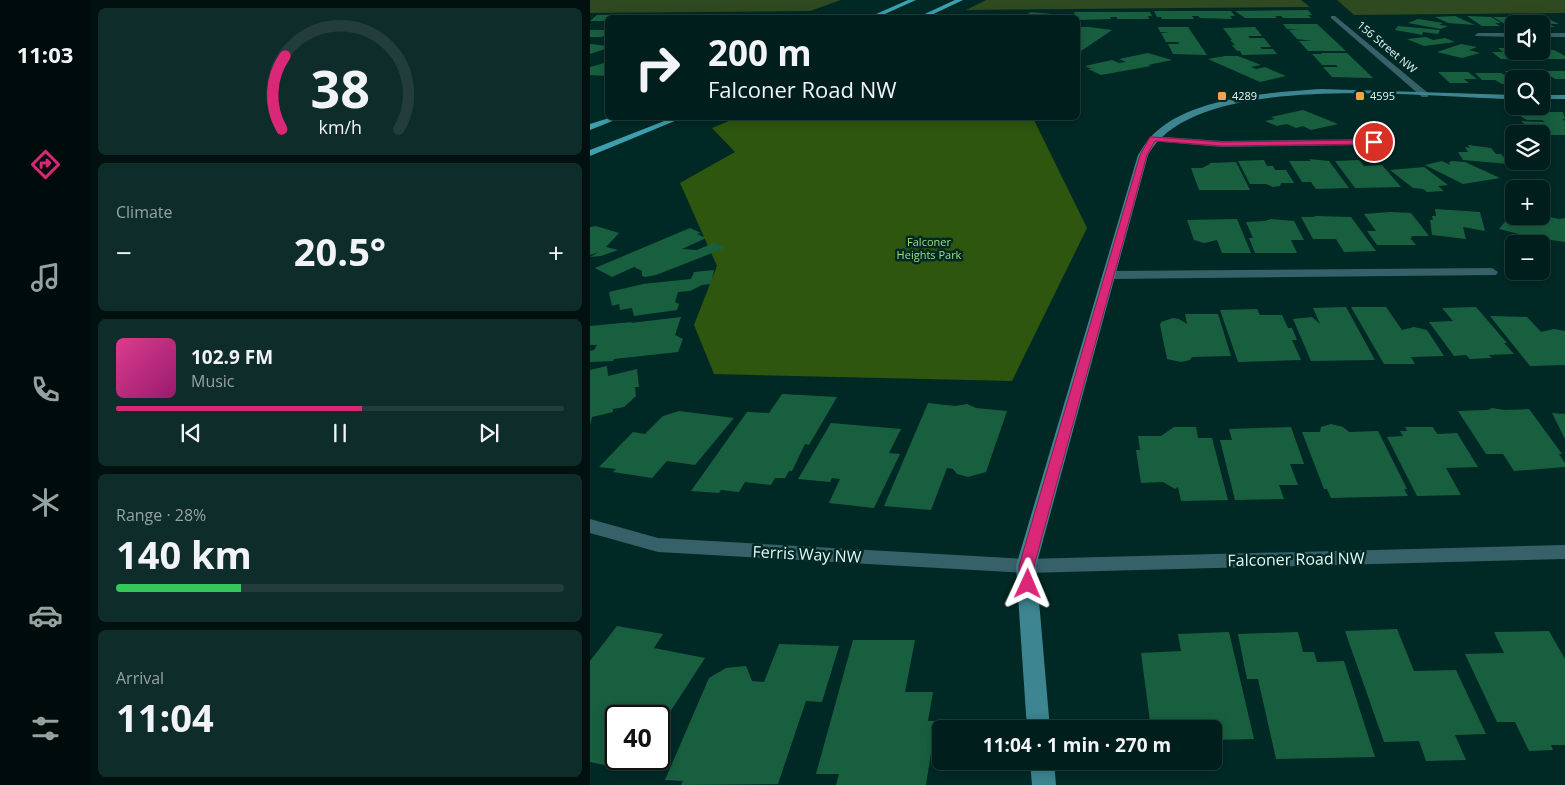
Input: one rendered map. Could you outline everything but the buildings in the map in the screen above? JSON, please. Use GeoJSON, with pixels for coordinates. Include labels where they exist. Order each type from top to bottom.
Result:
{"type":"FeatureCollection","features":[{"type":"Feature","properties":{"kind":"main road"},"geometry":{"type":"LineString","coordinates":[[877,15],[913,0]]}},
{"type":"Feature","properties":{"kind":"main road"},"geometry":{"type":"LineString","coordinates":[[926,15],[960,0]]}},
{"type":"Feature","properties":{"kind":"main road"},"geometry":{"type":"LineString","coordinates":[[590,127],[610,120]]}},
{"type":"Feature","properties":{"kind":"main road"},"geometry":{"type":"LineString","coordinates":[[590,154],[673,120]]}},
{"type":"Feature","properties":{"kind":"street","name":"156 Street NW"},"geometry":{"type":"LineString","coordinates":[[1333,17],[1425,94]]}},
{"type":"Feature","properties":{"kind":"street"},"geometry":{"type":"LineString","coordinates":[[1550,35],[1565,34]]}},
{"type":"Feature","properties":{"kind":"street"},"geometry":{"type":"LineString","coordinates":[[1478,35],[1505,35]]}},
{"type":"Feature","properties":{"kind":"street"},"geometry":{"type":"LineString","coordinates":[[1038,720],[1026,566],[1143,155],[1153,139],[1165,128],[1192,114],[1222,104],[1264,96],[1337,91],[1505,97]]}},
{"type":"Feature","properties":{"kind":"street"},"geometry":{"type":"LineString","coordinates":[[1550,97],[1565,97]]}},
{"type":"Feature","properties":{"kind":"street"},"geometry":{"type":"LineString","coordinates":[[1153,139],[1222,144],[1374,142]]}},
{"type":"Feature","properties":{"kind":"street"},"geometry":{"type":"LineString","coordinates":[[1110,275],[1492,272]]}},
{"type":"Feature","properties":{"kind":"street","name":"Ferris Way NW"},"geometry":{"type":"LineString","coordinates":[[590,526],[658,545],[1026,566]]}},
{"type":"Feature","properties":{"kind":"street","name":"Falconer Road NW"},"geometry":{"type":"LineString","coordinates":[[1026,566],[1565,552]]}},
{"type":"Feature","properties":{"kind":"street"},"geometry":{"type":"LineString","coordinates":[[1043,770],[1044,785]]}},
{"type":"Feature","properties":{"kind":"green space"},"geometry":{"type":"Polygon","coordinates":[[[590,0],[841,0],[810,11],[590,13],[590,0]]]}},
{"type":"Feature","properties":{"kind":"green space"},"geometry":{"type":"Polygon","coordinates":[[[986,0],[1301,0],[1310,7],[966,10],[986,0]]]}},
{"type":"Feature","properties":{"kind":"green space"},"geometry":{"type":"Polygon","coordinates":[[[1337,0],[1565,0],[1565,13],[1354,15],[1337,0]]]}},
{"type":"Feature","properties":{"kind":"green space","name":"Falconer Heights Park"},"geometry":{"type":"Polygon","coordinates":[[[731,120],[1034,120],[1087,228],[1012,381],[714,374],[694,325],[717,266],[680,183],[735,152],[712,128],[731,120]]]}},
{"type":"Feature","properties":{"kind":"place","name":"4289"},"geometry":{"type":"Point","coordinates":[1222,96]}},
{"type":"Feature","properties":{"kind":"place","name":"4595"},"geometry":{"type":"Point","coordinates":[1360,96]}},
{"type":"Feature","properties":{"kind":"route"},"geometry":{"type":"LineString","coordinates":[[1028,584],[1026,566],[1143,155],[1153,139],[1206,144],[1374,142]]}}]}
